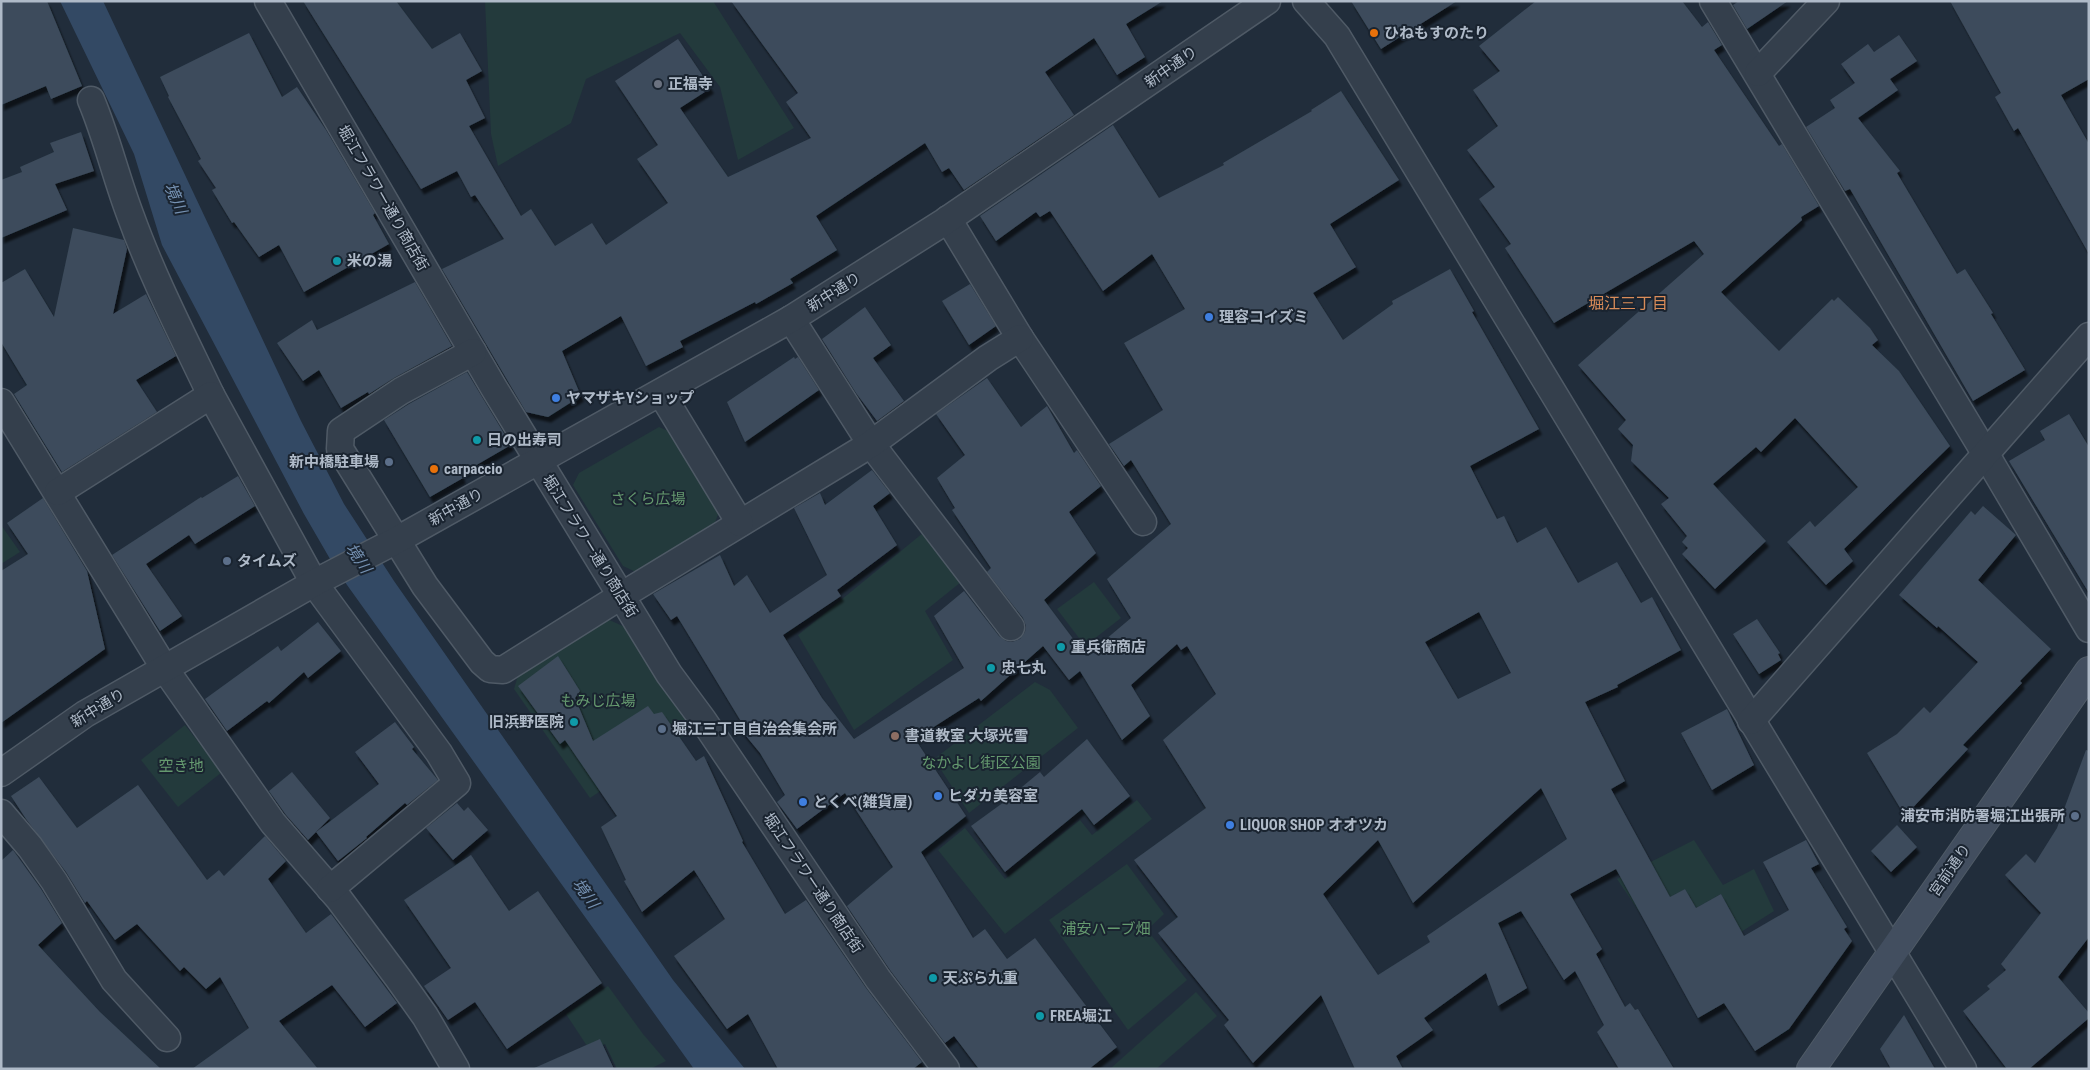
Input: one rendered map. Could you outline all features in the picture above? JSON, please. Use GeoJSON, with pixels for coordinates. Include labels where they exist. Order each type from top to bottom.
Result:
{"type":"FeatureCollection","features":[{"type":"Feature","properties":{"kind":"street","name":"堀江フラワー通り商店街"},"geometry":{"type":"LineString","coordinates":[[268,1],[473,352],[669,674],[708,728],[857,949],[946,1069]]}},
{"type":"Feature","properties":{"kind":"street","name":"新中通り"},"geometry":{"type":"LineString","coordinates":[[1,773],[85,714],[321,579],[389,544],[791,319],[948,219],[1266,1]]}},
{"type":"Feature","properties":{"kind":"street"},"geometry":{"type":"LineString","coordinates":[[1306,1],[1337,36],[1963,1069]]}},
{"type":"Feature","properties":{"kind":"street"},"geometry":{"type":"LineString","coordinates":[[1713,1],[1985,452],[2089,629]]}},
{"type":"Feature","properties":{"kind":"street"},"geometry":{"type":"LineString","coordinates":[[1758,73],[1826,1]]}},
{"type":"Feature","properties":{"kind":"street"},"geometry":{"type":"LineString","coordinates":[[91,100],[101,123],[130,216],[148,261],[211,395],[321,579],[439,753],[456,783],[330,889]]}},
{"type":"Feature","properties":{"kind":"street"},"geometry":{"type":"LineString","coordinates":[[948,219],[1020,338],[1143,522]]}},
{"type":"Feature","properties":{"kind":"street"},"geometry":{"type":"LineString","coordinates":[[791,319],[871,444],[1011,627]]}},
{"type":"Feature","properties":{"kind":"street"},"geometry":{"type":"LineString","coordinates":[[1751,721],[1985,452],[2089,336]]}},
{"type":"Feature","properties":{"kind":"street"},"geometry":{"type":"LineString","coordinates":[[473,352],[401,391],[341,431],[340,449],[375,507],[389,544],[425,586],[482,662],[490,669],[503,670],[871,444],[988,358],[1020,338]]}},
{"type":"Feature","properties":{"kind":"street"},"geometry":{"type":"LineString","coordinates":[[661,393],[740,523]]}},
{"type":"Feature","properties":{"kind":"street"},"geometry":{"type":"LineString","coordinates":[[58,492],[211,395]]}},
{"type":"Feature","properties":{"kind":"street"},"geometry":{"type":"LineString","coordinates":[[1,402],[165,669],[273,824],[330,889],[398,978],[424,1016],[456,1069]]}},
{"type":"Feature","properties":{"kind":"street","name":"宮前通り"},"geometry":{"type":"LineString","coordinates":[[1811,1069],[2089,671]]}},
{"type":"Feature","properties":{"kind":"street"},"geometry":{"type":"LineString","coordinates":[[1,813],[30,847],[54,881],[114,980],[167,1038]]}},
{"type":"Feature","properties":{"kind":"green space"},"geometry":{"type":"Polygon","coordinates":[[[485,1],[713,1],[794,128],[738,160],[720,87],[680,33],[586,79],[571,123],[498,166],[491,134],[485,1]]]}},
{"type":"Feature","properties":{"kind":"green space","name":"さくら広場"},"geometry":{"type":"Polygon","coordinates":[[[659,427],[675,434],[720,509],[713,528],[638,573],[623,566],[573,485],[579,473],[659,427]]]}},
{"type":"Feature","properties":{"kind":"green space"},"geometry":{"type":"Polygon","coordinates":[[[1,525],[20,552],[1,564],[1,525]]]}},
{"type":"Feature","properties":{"kind":"green space"},"geometry":{"type":"Polygon","coordinates":[[[923,533],[961,582],[925,611],[953,660],[854,730],[798,635],[923,533]]]}},
{"type":"Feature","properties":{"kind":"green space"},"geometry":{"type":"Polygon","coordinates":[[[1094,582],[1121,618],[1085,646],[1057,609],[1094,582]]]}},
{"type":"Feature","properties":{"kind":"green space","name":"もみじ広場"},"geometry":{"type":"Polygon","coordinates":[[[607,619],[625,627],[693,730],[590,798],[514,689],[519,672],[607,619]]]}},
{"type":"Feature","properties":{"kind":"green space","name":"なかよし街区公園"},"geometry":{"type":"Polygon","coordinates":[[[1035,682],[1050,690],[1078,728],[969,813],[934,759],[1035,682]]]}},
{"type":"Feature","properties":{"kind":"green space","name":"空き地"},"geometry":{"type":"Polygon","coordinates":[[[185,725],[222,772],[178,807],[141,760],[185,725]]]}},
{"type":"Feature","properties":{"kind":"green space"},"geometry":{"type":"Polygon","coordinates":[[[1137,800],[1152,819],[1005,934],[938,850],[965,828],[1005,879],[1080,820],[1092,835],[1137,800]]]}},
{"type":"Feature","properties":{"kind":"green space"},"geometry":{"type":"Polygon","coordinates":[[[1694,840],[1723,885],[1754,869],[1774,911],[1741,932],[1721,894],[1696,908],[1685,889],[1640,913],[1617,879],[1694,840]]]}},
{"type":"Feature","properties":{"kind":"green space","name":"浦安ハーブ畑"},"geometry":{"type":"Polygon","coordinates":[[[1127,864],[1164,914],[1147,930],[1187,980],[1128,1030],[1049,920],[1127,864]]]}},
{"type":"Feature","properties":{"kind":"green space"},"geometry":{"type":"Polygon","coordinates":[[[608,986],[643,1034],[666,1061],[650,1069],[617,1069],[605,1044],[591,1052],[566,1014],[608,986]]]}},
{"type":"Feature","properties":{"kind":"green space"},"geometry":{"type":"Polygon","coordinates":[[[1196,992],[1217,1016],[1156,1069],[1110,1069],[1196,992]]]}},
{"type":"Feature","properties":{"kind":"water","name":"境川"},"geometry":{"type":"Polygon","coordinates":[[[60,1],[103,1],[301,421],[344,504],[394,581],[673,980],[745,1069],[694,1069],[337,571],[304,514],[162,245],[134,154],[60,1]]]}},
{"type":"Feature","properties":{"kind":"building"},"geometry":{"type":"Polygon","coordinates":[[[1,1],[47,1],[82,86],[51,99],[46,86],[1,105],[1,1]]]}},
{"type":"Feature","properties":{"kind":"building"},"geometry":{"type":"Polygon","coordinates":[[[303,1],[396,1],[432,49],[460,33],[482,71],[466,80],[485,118],[469,126],[521,216],[531,209],[555,246],[592,223],[606,245],[668,203],[637,159],[658,145],[615,81],[678,39],[711,88],[680,108],[728,177],[811,138],[786,102],[798,93],[731,1],[1163,1],[1126,24],[1145,57],[1117,75],[1094,38],[1045,72],[1074,115],[964,190],[949,168],[942,172],[925,143],[816,216],[837,250],[790,279],[793,283],[756,304],[755,302],[680,341],[683,347],[646,366],[621,316],[562,351],[581,396],[548,417],[526,412],[442,269],[504,239],[475,195],[471,197],[457,171],[421,189],[303,1]]]}},
{"type":"Feature","properties":{"kind":"building"},"geometry":{"type":"Polygon","coordinates":[[[1351,1],[1457,1],[1381,49],[1351,1]]]}},
{"type":"Feature","properties":{"kind":"building"},"geometry":{"type":"Polygon","coordinates":[[[1536,1],[1682,1],[1702,27],[1708,22],[1722,45],[1714,50],[1779,146],[1782,144],[1819,206],[1801,217],[1802,220],[1721,292],[1779,351],[1832,299],[1834,301],[1838,297],[1870,328],[1878,340],[1872,345],[1899,371],[1950,446],[1844,549],[1853,561],[1826,585],[1787,542],[1810,521],[1815,527],[1858,487],[1795,418],[1761,452],[1756,447],[1713,484],[1766,541],[1715,589],[1682,554],[1688,548],[1682,542],[1687,536],[1661,504],[1669,498],[1631,461],[1633,445],[1618,429],[1626,420],[1578,365],[1704,254],[1694,241],[1554,323],[1505,248],[1511,244],[1479,199],[1495,187],[1467,150],[1498,126],[1473,90],[1500,71],[1479,46],[1536,1]]]}},
{"type":"Feature","properties":{"kind":"building"},"geometry":{"type":"Polygon","coordinates":[[[1739,1],[1788,1],[1747,29],[1733,5],[1739,1]]]}},
{"type":"Feature","properties":{"kind":"building"},"geometry":{"type":"Polygon","coordinates":[[[1950,1],[2089,1],[2089,79],[2061,95],[2089,144],[2089,254],[2018,128],[2014,131],[1995,97],[2001,93],[1950,1]]]}},
{"type":"Feature","properties":{"kind":"building"},"geometry":{"type":"Polygon","coordinates":[[[249,33],[282,97],[297,87],[326,130],[375,213],[373,215],[389,244],[304,292],[279,245],[259,257],[234,222],[232,223],[212,190],[216,188],[198,161],[201,159],[168,97],[160,77],[249,33]]]}},
{"type":"Feature","properties":{"kind":"building"},"geometry":{"type":"Polygon","coordinates":[[[1899,35],[1917,61],[1890,79],[1898,90],[1858,118],[1900,171],[1897,173],[1957,274],[1965,269],[1993,313],[1991,314],[2025,370],[1973,401],[1850,189],[1845,191],[1806,127],[1835,108],[1830,100],[1855,83],[1841,64],[1868,44],[1874,52],[1899,35]]]}},
{"type":"Feature","properties":{"kind":"building"},"geometry":{"type":"Polygon","coordinates":[[[1341,91],[1399,180],[1330,224],[1356,267],[1313,293],[1343,340],[1393,304],[1392,301],[1450,269],[1474,311],[1472,312],[1539,429],[1470,466],[1497,519],[1504,516],[1517,543],[1546,527],[1578,583],[1617,562],[1641,603],[1652,597],[1681,650],[1617,685],[1618,687],[1585,702],[1625,781],[1611,789],[1670,897],[1685,889],[1696,908],[1721,894],[1744,936],[1789,910],[1763,862],[1806,840],[1819,864],[1811,868],[1847,927],[1844,929],[1852,941],[1789,1029],[1755,1051],[1724,1003],[1698,1018],[1616,869],[1570,894],[1602,949],[1596,954],[1625,1007],[1630,1003],[1635,1010],[1638,1009],[1674,1069],[1619,1069],[1597,1032],[1604,1025],[1575,971],[1564,980],[1521,911],[1498,923],[1527,988],[1498,1006],[1486,973],[1424,1018],[1433,1030],[1396,1056],[1403,1069],[1355,1069],[1321,995],[1253,1063],[1224,1025],[1229,1020],[1158,933],[1178,917],[1134,860],[1206,808],[1163,740],[1216,694],[1187,646],[1181,650],[1177,644],[1131,685],[1150,716],[1122,740],[1080,671],[1069,680],[1043,646],[981,701],[979,698],[915,739],[966,816],[921,852],[973,938],[985,929],[1007,959],[1035,938],[1117,1047],[1089,1069],[979,1069],[954,1036],[945,1043],[890,970],[847,906],[893,867],[845,793],[797,829],[777,802],[785,795],[760,753],[741,730],[744,728],[742,723],[677,616],[671,620],[653,594],[720,555],[734,586],[747,575],[770,613],[827,575],[794,508],[820,493],[825,505],[872,470],[890,493],[873,506],[897,545],[837,590],[841,596],[783,635],[822,698],[854,739],[964,668],[934,616],[964,591],[999,636],[1006,641],[1012,642],[1020,639],[1025,632],[1026,626],[1023,618],[987,572],[991,568],[952,510],[955,508],[937,478],[965,455],[936,414],[987,378],[1021,427],[1047,406],[1074,453],[1077,450],[1101,486],[1069,512],[1096,553],[1044,600],[1086,656],[1131,618],[1107,579],[1171,524],[1131,460],[1124,466],[1109,444],[1163,410],[1124,343],[1185,309],[1152,254],[1103,291],[1050,211],[1040,217],[1036,212],[996,241],[980,216],[1113,125],[1159,198],[1224,165],[1223,163],[1341,91]],[[1479,612],[1425,642],[1458,699],[1511,673],[1479,612]],[[1541,788],[1413,903],[1378,840],[1323,894],[1378,975],[1430,942],[1427,936],[1567,839],[1541,788]]]}},
{"type":"Feature","properties":{"kind":"building"},"geometry":{"type":"Polygon","coordinates":[[[81,132],[94,171],[55,184],[67,210],[1,238],[1,180],[22,172],[20,167],[54,152],[50,143],[81,132]]]}},
{"type":"Feature","properties":{"kind":"building"},"geometry":{"type":"Polygon","coordinates":[[[73,228],[124,240],[127,249],[113,314],[146,294],[176,356],[136,380],[157,412],[62,472],[14,394],[27,385],[1,342],[1,283],[25,269],[54,317],[73,228]]]}},
{"type":"Feature","properties":{"kind":"building"},"geometry":{"type":"Polygon","coordinates":[[[415,282],[452,346],[341,408],[319,370],[303,381],[277,343],[312,320],[317,330],[415,282]]]}},
{"type":"Feature","properties":{"kind":"building"},"geometry":{"type":"Polygon","coordinates":[[[970,284],[996,326],[969,345],[942,301],[970,284]]]}},
{"type":"Feature","properties":{"kind":"building"},"geometry":{"type":"Polygon","coordinates":[[[865,307],[891,345],[873,358],[904,401],[877,421],[856,393],[822,339],[865,307]]]}},
{"type":"Feature","properties":{"kind":"building"},"geometry":{"type":"Polygon","coordinates":[[[794,357],[795,359],[798,357],[819,390],[745,442],[727,402],[794,357]]]}},
{"type":"Feature","properties":{"kind":"building"},"geometry":{"type":"Polygon","coordinates":[[[467,372],[511,445],[461,474],[463,478],[430,497],[384,420],[467,372]]]}},
{"type":"Feature","properties":{"kind":"building"},"geometry":{"type":"Polygon","coordinates":[[[2069,414],[2089,447],[2089,593],[2009,461],[2045,440],[2040,431],[2069,414]]]}},
{"type":"Feature","properties":{"kind":"building"},"geometry":{"type":"Polygon","coordinates":[[[238,476],[255,506],[195,544],[189,535],[146,564],[182,616],[160,631],[112,555],[201,497],[238,476]]]}},
{"type":"Feature","properties":{"kind":"building"},"geometry":{"type":"Polygon","coordinates":[[[43,498],[87,571],[105,649],[1,723],[1,571],[28,554],[7,523],[43,498]]]}},
{"type":"Feature","properties":{"kind":"building"},"geometry":{"type":"Polygon","coordinates":[[[1983,506],[2016,535],[1978,580],[2051,649],[2020,681],[2022,683],[1963,745],[1968,749],[1905,816],[1867,753],[1897,734],[1924,707],[1930,713],[1978,662],[1938,626],[1937,628],[1899,595],[1971,511],[1975,515],[1983,506]]]}},
{"type":"Feature","properties":{"kind":"building"},"geometry":{"type":"Polygon","coordinates":[[[1757,619],[1780,653],[1778,654],[1781,660],[1759,674],[1733,634],[1757,619]]]}},
{"type":"Feature","properties":{"kind":"building"},"geometry":{"type":"Polygon","coordinates":[[[318,622],[341,651],[308,678],[304,672],[269,703],[267,701],[227,731],[205,699],[278,646],[281,651],[318,622]]]}},
{"type":"Feature","properties":{"kind":"building"},"geometry":{"type":"Polygon","coordinates":[[[558,656],[580,691],[575,698],[593,741],[648,706],[654,714],[662,712],[696,761],[704,756],[742,842],[785,914],[806,900],[866,988],[922,1062],[913,1069],[778,1069],[748,1014],[727,1029],[674,956],[725,919],[694,870],[642,912],[624,881],[626,880],[601,827],[617,816],[565,740],[560,744],[518,686],[558,656]]]}},
{"type":"Feature","properties":{"kind":"building"},"geometry":{"type":"Polygon","coordinates":[[[1727,709],[1754,765],[1712,790],[1681,733],[1727,709]]]}},
{"type":"Feature","properties":{"kind":"building"},"geometry":{"type":"Polygon","coordinates":[[[395,722],[414,747],[412,749],[438,780],[407,805],[405,803],[367,838],[338,861],[316,832],[379,784],[355,752],[395,722]]]}},
{"type":"Feature","properties":{"kind":"building"},"geometry":{"type":"Polygon","coordinates":[[[1087,739],[1130,796],[1094,825],[1082,809],[1005,872],[971,826],[1040,772],[1044,777],[1087,739]]]}},
{"type":"Feature","properties":{"kind":"building"},"geometry":{"type":"Polygon","coordinates":[[[2086,750],[2089,751],[2089,937],[2058,977],[2089,1013],[2089,1018],[2029,1069],[2007,1069],[1963,1011],[1990,989],[1987,986],[2006,970],[2001,964],[2041,913],[2005,875],[2026,854],[2035,863],[2057,828],[2086,750]]]}},
{"type":"Feature","properties":{"kind":"building"},"geometry":{"type":"Polygon","coordinates":[[[292,772],[330,818],[308,840],[286,815],[269,791],[292,772]]]}},
{"type":"Feature","properties":{"kind":"building"},"geometry":{"type":"Polygon","coordinates":[[[39,777],[77,828],[138,785],[207,880],[219,870],[224,876],[265,836],[286,861],[268,879],[306,933],[331,914],[397,1003],[365,1027],[332,985],[279,1021],[318,1069],[192,1069],[249,1028],[220,977],[206,989],[184,967],[180,971],[137,924],[115,940],[87,901],[85,903],[66,872],[11,796],[39,777]]]}},
{"type":"Feature","properties":{"kind":"building"},"geometry":{"type":"Polygon","coordinates":[[[457,803],[464,811],[468,807],[488,830],[453,860],[426,828],[457,803]]]}},
{"type":"Feature","properties":{"kind":"building"},"geometry":{"type":"Polygon","coordinates":[[[1897,825],[1917,847],[1891,872],[1871,851],[1897,825]]]}},
{"type":"Feature","properties":{"kind":"building"},"geometry":{"type":"Polygon","coordinates":[[[13,850],[41,889],[62,923],[38,945],[100,1012],[161,1069],[1,1069],[1,861],[13,850]]]}},
{"type":"Feature","properties":{"kind":"building"},"geometry":{"type":"Polygon","coordinates":[[[471,855],[509,911],[538,891],[602,983],[507,1049],[475,1002],[448,1020],[424,986],[451,968],[404,900],[471,855]]]}},
{"type":"Feature","properties":{"kind":"building"},"geometry":{"type":"Polygon","coordinates":[[[1904,1015],[1935,1069],[1891,1069],[1880,1049],[1904,1015]]]}},
{"type":"Feature","properties":{"kind":"building"},"geometry":{"type":"Polygon","coordinates":[[[600,1039],[614,1069],[532,1069],[600,1039]]]}},
{"type":"Feature","properties":{"kind":"place","name":"ひねもすのたり"},"geometry":{"type":"Point","coordinates":[1374,33]}},
{"type":"Feature","properties":{"kind":"place","name":"正福寺"},"geometry":{"type":"Point","coordinates":[658,84]}},
{"type":"Feature","properties":{"kind":"place","name":"米の湯"},"geometry":{"type":"Point","coordinates":[337,261]}},
{"type":"Feature","properties":{"kind":"place","name":"理容コイズミ"},"geometry":{"type":"Point","coordinates":[1209,317]}},
{"type":"Feature","properties":{"kind":"place","name":"ヤマザキYショップ"},"geometry":{"type":"Point","coordinates":[556,398]}},
{"type":"Feature","properties":{"kind":"place","name":"日の出寿司"},"geometry":{"type":"Point","coordinates":[477,440]}},
{"type":"Feature","properties":{"kind":"place","name":"新中橋駐車場"},"geometry":{"type":"Point","coordinates":[389,462]}},
{"type":"Feature","properties":{"kind":"place","name":"carpaccio"},"geometry":{"type":"Point","coordinates":[434,469]}},
{"type":"Feature","properties":{"kind":"place","name":"タイムズ"},"geometry":{"type":"Point","coordinates":[227,561]}},
{"type":"Feature","properties":{"kind":"place","name":"重兵衛商店"},"geometry":{"type":"Point","coordinates":[1061,647]}},
{"type":"Feature","properties":{"kind":"place","name":"忠七丸"},"geometry":{"type":"Point","coordinates":[991,668]}},
{"type":"Feature","properties":{"kind":"place","name":"旧浜野医院"},"geometry":{"type":"Point","coordinates":[574,722]}},
{"type":"Feature","properties":{"kind":"place","name":"堀江三丁目自治会集会所"},"geometry":{"type":"Point","coordinates":[662,729]}},
{"type":"Feature","properties":{"kind":"place","name":"書道教室 大塚光雪"},"geometry":{"type":"Point","coordinates":[895,736]}},
{"type":"Feature","properties":{"kind":"place","name":"ヒダカ美容室"},"geometry":{"type":"Point","coordinates":[938,796]}},
{"type":"Feature","properties":{"kind":"place","name":"とくべ(雑貨屋)"},"geometry":{"type":"Point","coordinates":[803,802]}},
{"type":"Feature","properties":{"kind":"place","name":"浦安市消防署堀江出張所"},"geometry":{"type":"Point","coordinates":[2075,816]}},
{"type":"Feature","properties":{"kind":"place","name":"LIQUOR SHOP オオツカ"},"geometry":{"type":"Point","coordinates":[1230,825]}},
{"type":"Feature","properties":{"kind":"place","name":"天ぷら九重"},"geometry":{"type":"Point","coordinates":[933,978]}},
{"type":"Feature","properties":{"kind":"place","name":"FREA堀江"},"geometry":{"type":"Point","coordinates":[1040,1016]}},
{"type":"Feature","properties":{"kind":"district","name":"堀江三丁目"},"geometry":{"type":"Point","coordinates":[1628,303]}}]}
